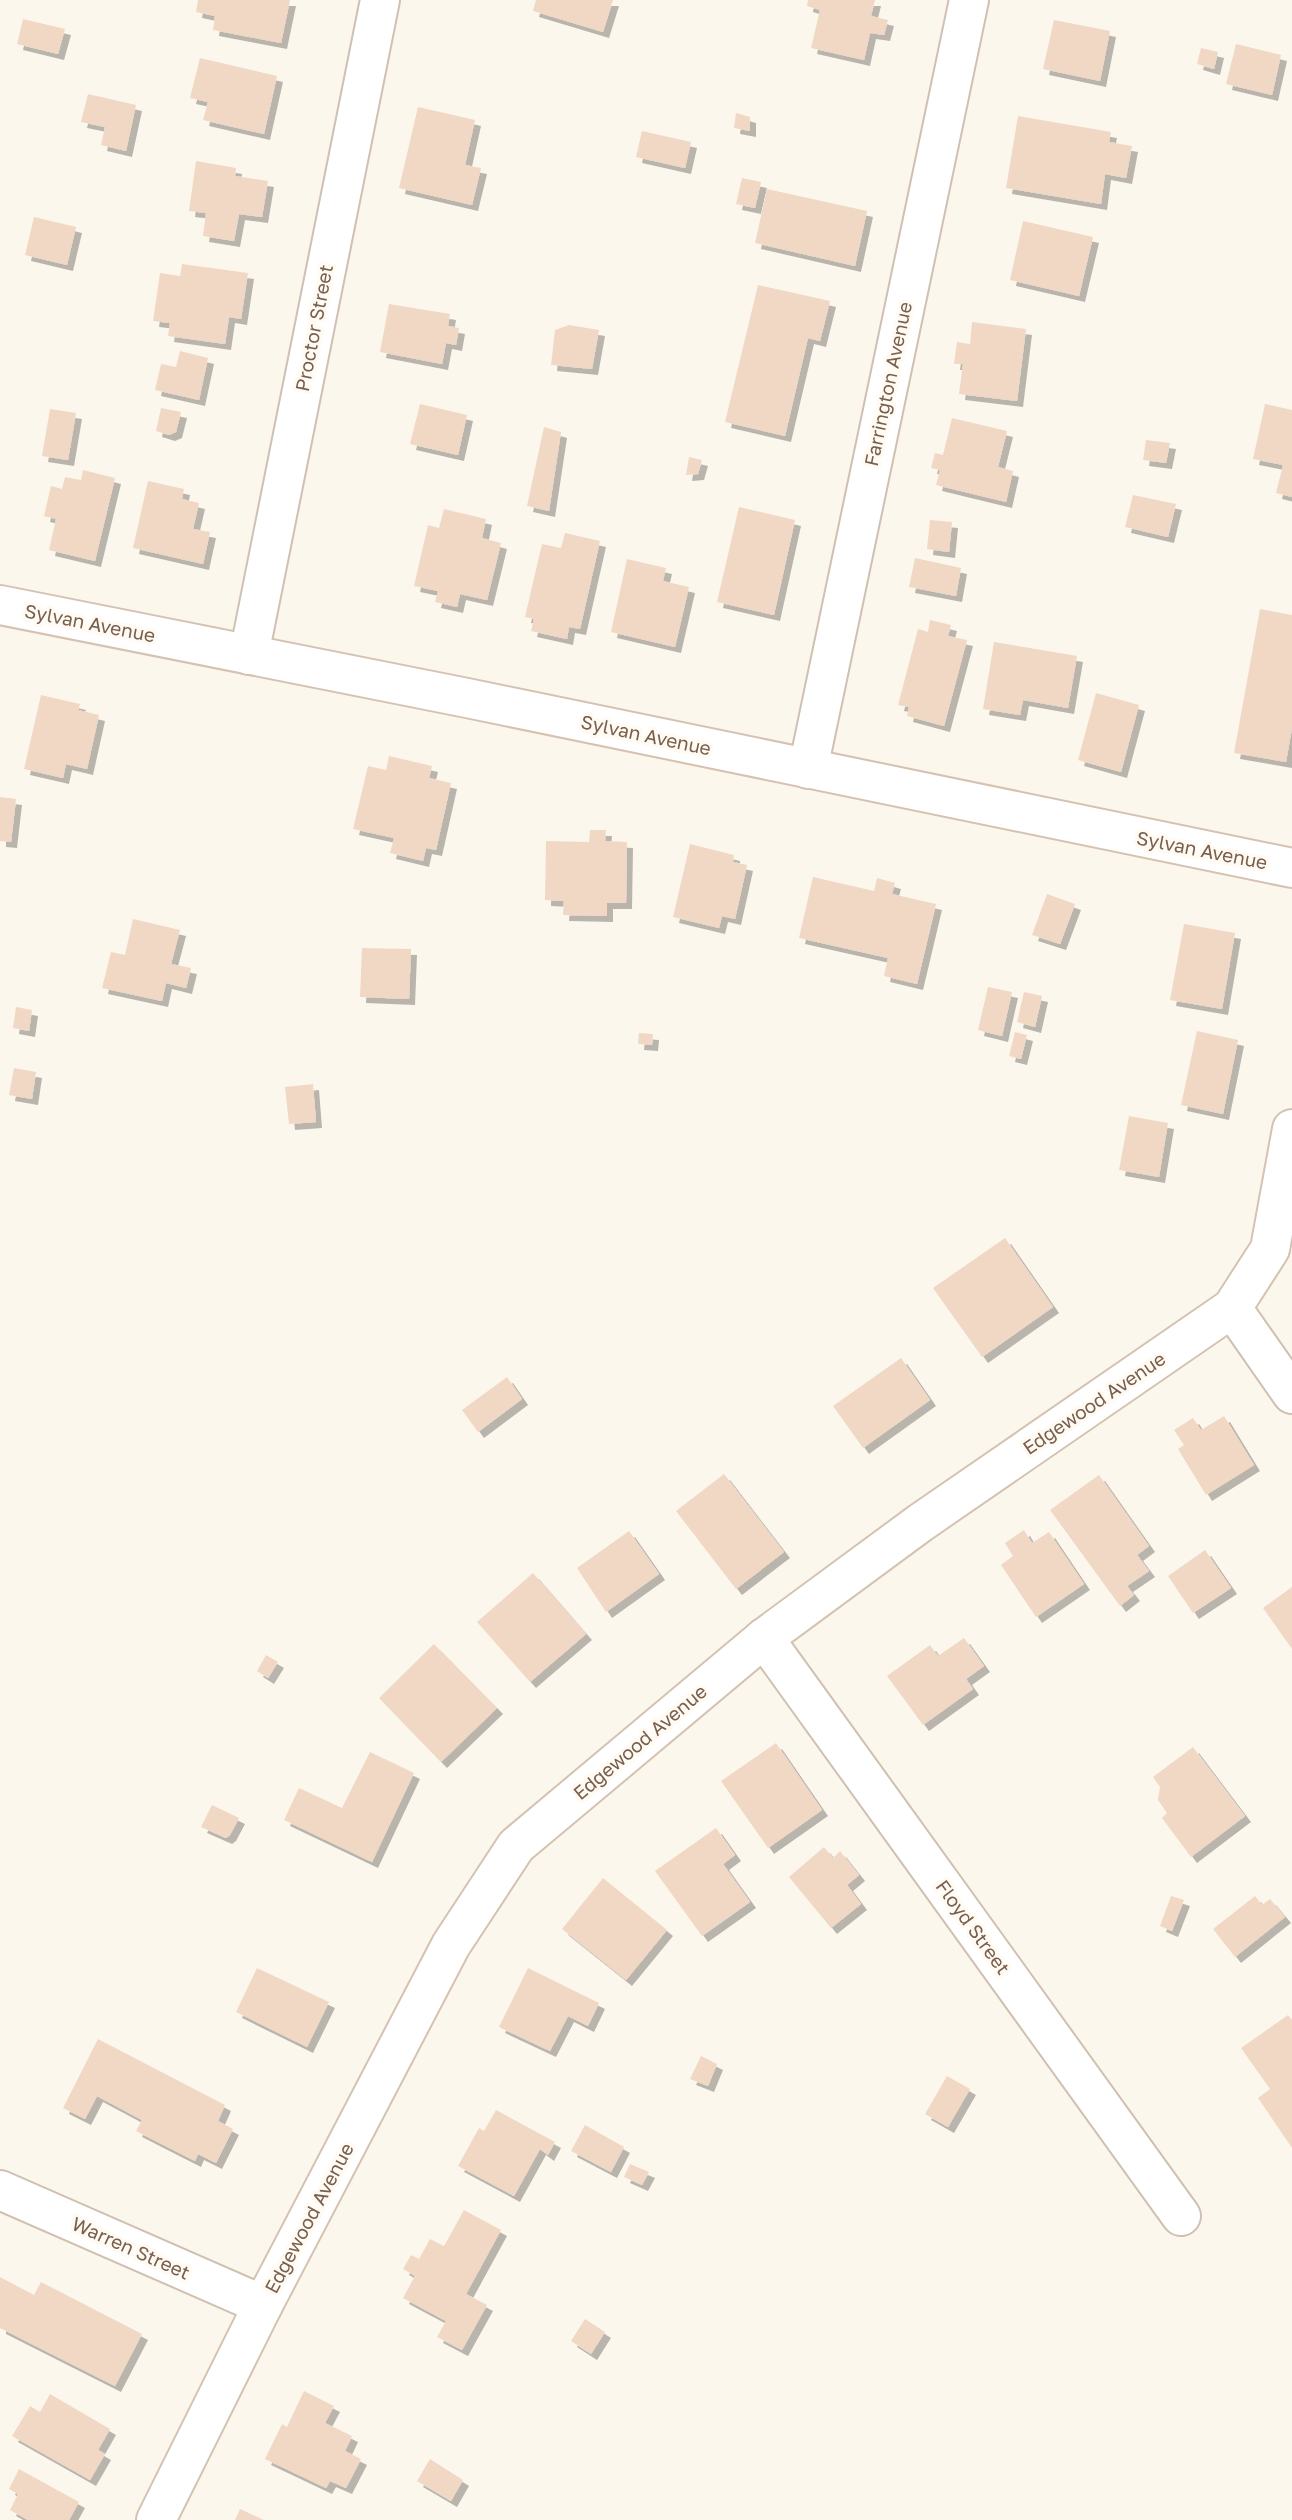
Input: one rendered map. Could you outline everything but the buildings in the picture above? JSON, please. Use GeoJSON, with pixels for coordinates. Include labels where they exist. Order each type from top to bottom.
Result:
{"type":"FeatureCollection","features":[{"type":"Feature","properties":{"kind":"street","name":"Proctor Street"},"geometry":{"type":"LineString","coordinates":[[249,655],[380,0]]}},
{"type":"Feature","properties":{"kind":"street","name":"Farrington Avenue"},"geometry":{"type":"LineString","coordinates":[[807,769],[969,0]]}},
{"type":"Feature","properties":{"kind":"street","name":"Sylvan Avenue"},"geometry":{"type":"LineString","coordinates":[[0,605],[1292,868]]}},
{"type":"Feature","properties":{"kind":"street","name":"Edgewood Avenue"},"geometry":{"type":"LineString","coordinates":[[156,2520],[263,2305],[451,1945],[516,1846],[764,1638],[920,1522],[1233,1308],[1270,1249],[1292,1129]]}},
{"type":"Feature","properties":{"kind":"street"},"geometry":{"type":"LineString","coordinates":[[1233,1308],[1292,1394]]}},
{"type":"Feature","properties":{"kind":"street","name":"Floyd Street"},"geometry":{"type":"LineString","coordinates":[[764,1638],[1181,2216]]}},
{"type":"Feature","properties":{"kind":"street","name":"Warren Street"},"geometry":{"type":"LineString","coordinates":[[0,2190],[263,2305]]}}]}
